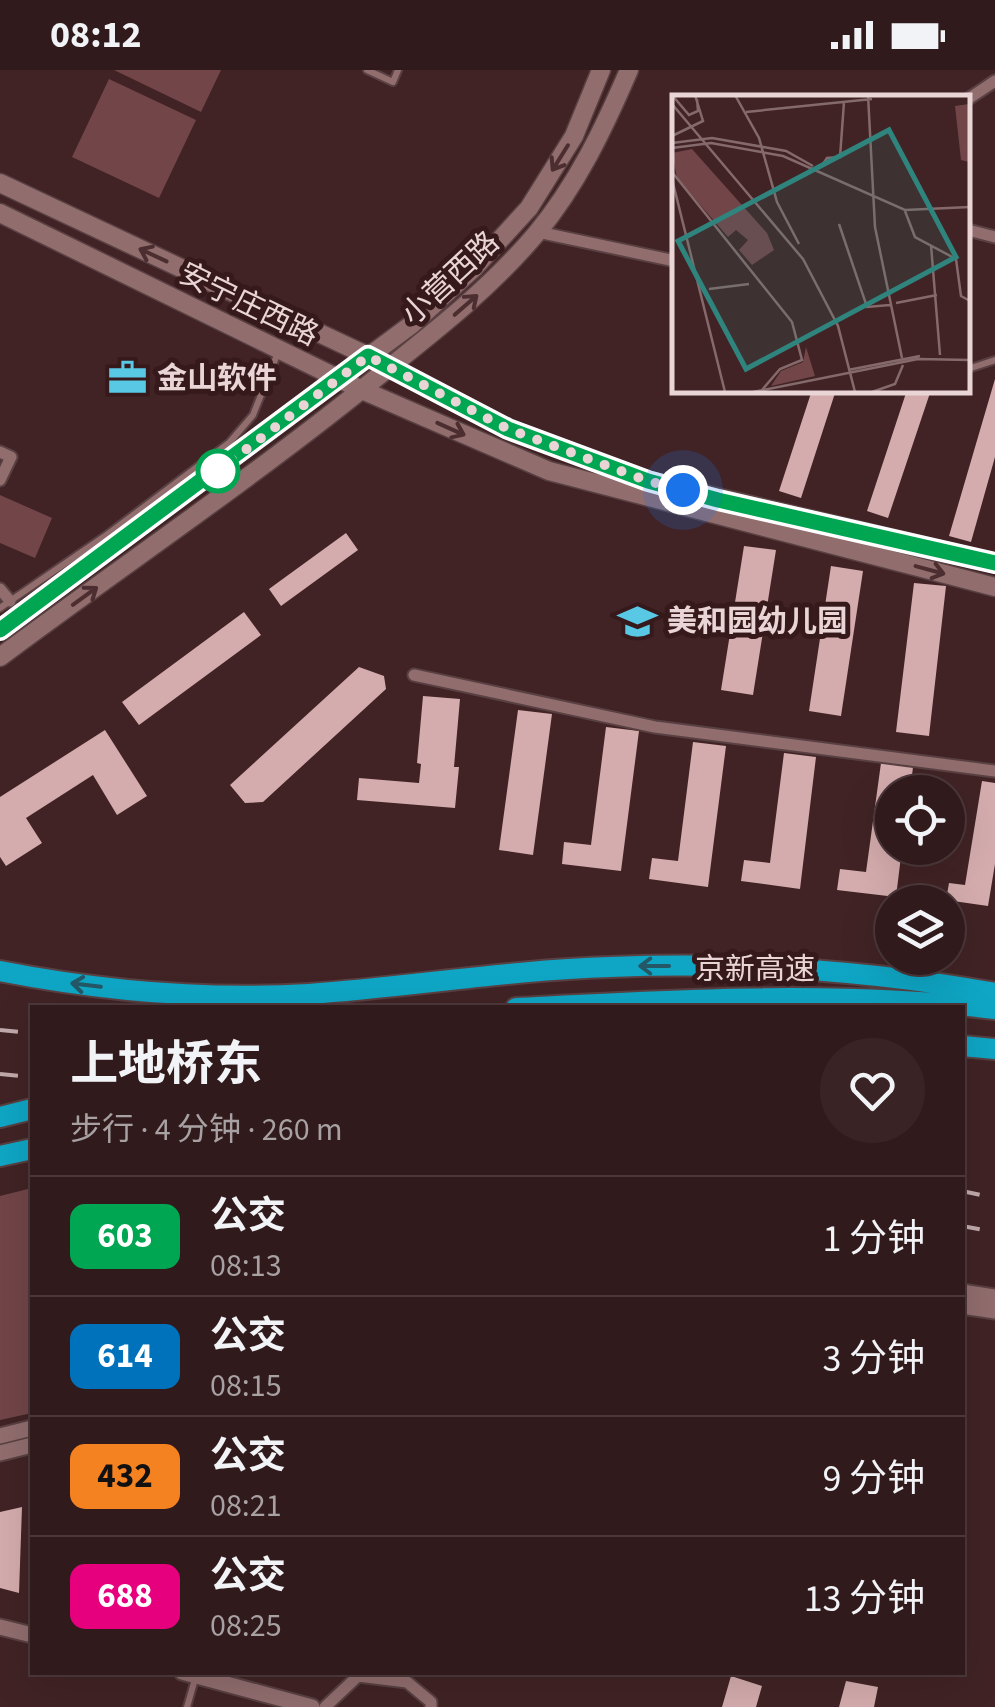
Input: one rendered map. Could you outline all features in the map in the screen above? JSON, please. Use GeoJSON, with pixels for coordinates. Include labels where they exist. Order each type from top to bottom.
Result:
{"type":"FeatureCollection","features":[{"type":"Feature","properties":{"kind":"highway"},"geometry":{"type":"LineString","coordinates":[[0,971],[157,993],[257,996],[608,966],[736,966],[888,976],[995,992]]}},
{"type":"Feature","properties":{"kind":"highway","name":"京新高速"},"geometry":{"type":"LineString","coordinates":[[572,1005],[702,998],[856,998],[944,1005]]}},
{"type":"Feature","properties":{"kind":"highway","name":"京新高速"},"geometry":{"type":"LineString","coordinates":[[965,1007],[995,1009]]}},
{"type":"Feature","properties":{"kind":"highway"},"geometry":{"type":"LineString","coordinates":[[965,1046],[995,1050]]}},
{"type":"Feature","properties":{"kind":"highway"},"geometry":{"type":"LineString","coordinates":[[0,1117],[30,1110]]}},
{"type":"Feature","properties":{"kind":"highway"},"geometry":{"type":"LineString","coordinates":[[0,1156],[30,1148]]}},
{"type":"Feature","properties":{"kind":"main road","name":"小营西路"},"geometry":{"type":"LineString","coordinates":[[0,630],[112,540],[411,324],[475,267],[529,208],[574,136],[602,70]]}},
{"type":"Feature","properties":{"kind":"main road","name":"小营西路"},"geometry":{"type":"LineString","coordinates":[[2,656],[275,459],[429,338],[493,281],[538,232],[595,148],[630,70]]}},
{"type":"Feature","properties":{"kind":"main road","name":"安宁庄西路"},"geometry":{"type":"LineString","coordinates":[[0,183],[368,356]]}},
{"type":"Feature","properties":{"kind":"main road","name":"安宁庄西路"},"geometry":{"type":"LineString","coordinates":[[0,213],[362,390],[548,471],[995,587]]}},
{"type":"Feature","properties":{"kind":"main road"},"geometry":{"type":"LineString","coordinates":[[390,366],[508,429],[648,481],[995,564]]}},
{"type":"Feature","properties":{"kind":"street"},"geometry":{"type":"LineString","coordinates":[[970,99],[995,81]]}},
{"type":"Feature","properties":{"kind":"street"},"geometry":{"type":"LineString","coordinates":[[970,231],[995,237]]}},
{"type":"Feature","properties":{"kind":"street"},"geometry":{"type":"LineString","coordinates":[[538,232],[672,260]]}},
{"type":"Feature","properties":{"kind":"street"},"geometry":{"type":"LineString","coordinates":[[368,356],[390,366]]}},
{"type":"Feature","properties":{"kind":"street"},"geometry":{"type":"LineString","coordinates":[[0,452],[11,457],[0,480]]}},
{"type":"Feature","properties":{"kind":"street"},"geometry":{"type":"LineString","coordinates":[[0,589],[5,605]]}},
{"type":"Feature","properties":{"kind":"street"},"geometry":{"type":"LineString","coordinates":[[414,675],[655,727],[995,771]]}},
{"type":"Feature","properties":{"kind":"street"},"geometry":{"type":"LineString","coordinates":[[965,1292],[995,1296]]}},
{"type":"Feature","properties":{"kind":"street"},"geometry":{"type":"LineString","coordinates":[[965,1306],[995,1311]]}},
{"type":"Feature","properties":{"kind":"street"},"geometry":{"type":"LineString","coordinates":[[0,1436],[30,1428]]}},
{"type":"Feature","properties":{"kind":"street"},"geometry":{"type":"LineString","coordinates":[[0,1453],[30,1446]]}},
{"type":"Feature","properties":{"kind":"street"},"geometry":{"type":"LineString","coordinates":[[0,1627],[30,1634]]}},
{"type":"Feature","properties":{"kind":"street"},"geometry":{"type":"LineString","coordinates":[[193,1675],[312,1707]]}},
{"type":"Feature","properties":{"kind":"street"},"geometry":{"type":"LineString","coordinates":[[325,1707],[358,1676],[388,1675],[406,1682],[432,1707]]}},
{"type":"Feature","properties":{"kind":"lane"},"geometry":{"type":"LineString","coordinates":[[367,70],[393,82],[398,70]]}},
{"type":"Feature","properties":{"kind":"lane"},"geometry":{"type":"LineString","coordinates":[[5,605],[112,540],[229,443],[253,414],[279,348]]}},
{"type":"Feature","properties":{"kind":"lane"},"geometry":{"type":"LineString","coordinates":[[970,369],[995,360]]}},
{"type":"Feature","properties":{"kind":"lane"},"geometry":{"type":"LineString","coordinates":[[187,1707],[189,1675]]}},
{"type":"Feature","properties":{"kind":"shaded area"},"geometry":{"type":"Polygon","coordinates":[[[114,70],[221,70],[201,112],[114,70]]]}},
{"type":"Feature","properties":{"kind":"shaded area"},"geometry":{"type":"Polygon","coordinates":[[[109,79],[196,120],[159,198],[72,157],[109,79]]]}},
{"type":"Feature","properties":{"kind":"shaded area"},"geometry":{"type":"Polygon","coordinates":[[[0,495],[52,518],[35,558],[0,543],[0,495]]]}},
{"type":"Feature","properties":{"kind":"shaded area"},"geometry":{"type":"Polygon","coordinates":[[[30,1188],[30,1413],[0,1420],[0,1196],[30,1188]]]}},
{"type":"Feature","properties":{"kind":"building"},"geometry":{"type":"Polygon","coordinates":[[[995,379],[995,457],[971,542],[949,536],[995,379]]]}},
{"type":"Feature","properties":{"kind":"building"},"geometry":{"type":"Polygon","coordinates":[[[811,392],[835,392],[801,498],[779,491],[811,392]]]}},
{"type":"Feature","properties":{"kind":"building"},"geometry":{"type":"Polygon","coordinates":[[[906,392],[930,392],[888,518],[867,511],[906,392]]]}},
{"type":"Feature","properties":{"kind":"building"},"geometry":{"type":"Polygon","coordinates":[[[346,533],[358,550],[281,606],[269,589],[346,533]]]}},
{"type":"Feature","properties":{"kind":"building"},"geometry":{"type":"Polygon","coordinates":[[[744,546],[776,550],[753,695],[721,690],[744,546]]]}},
{"type":"Feature","properties":{"kind":"building"},"geometry":{"type":"Polygon","coordinates":[[[831,566],[863,571],[841,716],[809,711],[831,566]]]}},
{"type":"Feature","properties":{"kind":"building"},"geometry":{"type":"Polygon","coordinates":[[[914,583],[946,586],[929,736],[896,732],[914,583]]]}},
{"type":"Feature","properties":{"kind":"building"},"geometry":{"type":"Polygon","coordinates":[[[244,612],[261,635],[139,725],[122,702],[244,612]]]}},
{"type":"Feature","properties":{"kind":"building"},"geometry":{"type":"Polygon","coordinates":[[[359,667],[384,676],[386,689],[263,802],[245,803],[230,785],[359,667]]]}},
{"type":"Feature","properties":{"kind":"building"},"geometry":{"type":"Polygon","coordinates":[[[423,696],[460,699],[455,808],[357,800],[359,778],[419,783],[423,696]]]}},
{"type":"Feature","properties":{"kind":"building"},"geometry":{"type":"Polygon","coordinates":[[[518,710],[552,714],[533,855],[499,850],[518,710]]]}},
{"type":"Feature","properties":{"kind":"building"},"geometry":{"type":"Polygon","coordinates":[[[606,727],[639,731],[621,871],[562,864],[564,842],[591,845],[606,727]]]}},
{"type":"Feature","properties":{"kind":"building"},"geometry":{"type":"Polygon","coordinates":[[[105,730],[147,796],[117,815],[93,775],[26,818],[42,843],[6,866],[0,857],[0,797],[105,730]]]}},
{"type":"Feature","properties":{"kind":"building"},"geometry":{"type":"Polygon","coordinates":[[[693,742],[726,746],[708,887],[649,879],[652,858],[678,861],[693,742]]]}},
{"type":"Feature","properties":{"kind":"building"},"geometry":{"type":"Polygon","coordinates":[[[784,753],[816,757],[800,889],[741,881],[744,860],[770,863],[784,753]]]}},
{"type":"Feature","properties":{"kind":"building"},"geometry":{"type":"Polygon","coordinates":[[[881,763],[913,767],[912,775],[879,775],[881,763]]]}},
{"type":"Feature","properties":{"kind":"building"},"geometry":{"type":"Polygon","coordinates":[[[982,781],[995,783],[995,864],[988,906],[965,903],[982,781]]]}},
{"type":"Feature","properties":{"kind":"building"},"geometry":{"type":"Polygon","coordinates":[[[875,807],[875,865],[900,865],[897,885],[875,885],[875,895],[837,890],[840,869],[866,872],[875,807]]]}},
{"type":"Feature","properties":{"kind":"building"},"geometry":{"type":"Polygon","coordinates":[[[22,1507],[19,1593],[0,1588],[0,1512],[22,1507]]]}},
{"type":"Feature","properties":{"kind":"building"},"geometry":{"type":"Polygon","coordinates":[[[731,1676],[762,1686],[756,1707],[722,1707],[731,1676]]]}},
{"type":"Feature","properties":{"kind":"building"},"geometry":{"type":"Polygon","coordinates":[[[846,1681],[878,1687],[874,1707],[839,1707],[846,1681]]]}},
{"type":"Feature","properties":{"kind":"railway"},"geometry":{"type":"LineString","coordinates":[[0,1030],[30,1033]]}},
{"type":"Feature","properties":{"kind":"railway"},"geometry":{"type":"LineString","coordinates":[[0,1074],[30,1077]]}},
{"type":"Feature","properties":{"kind":"railway"},"geometry":{"type":"LineString","coordinates":[[965,1192],[995,1198]]}},
{"type":"Feature","properties":{"kind":"railway"},"geometry":{"type":"LineString","coordinates":[[965,1227],[995,1232]]}},
{"type":"Feature","properties":{"kind":"bus line","name":"603"},"geometry":{"type":"LineString","coordinates":[[0,630],[368,356],[508,429],[648,481],[995,563]]}},
{"type":"Feature","properties":{"kind":"place","name":"金山软件"},"geometry":{"type":"Point","coordinates":[127,378]}},
{"type":"Feature","properties":{"kind":"place","name":"美和园幼儿园"},"geometry":{"type":"Point","coordinates":[637,621]}},
{"type":"Feature","properties":{"kind":"route"},"geometry":{"type":"LineString","coordinates":[[218,471],[368,356],[508,429],[648,481],[683,490]]}}]}
